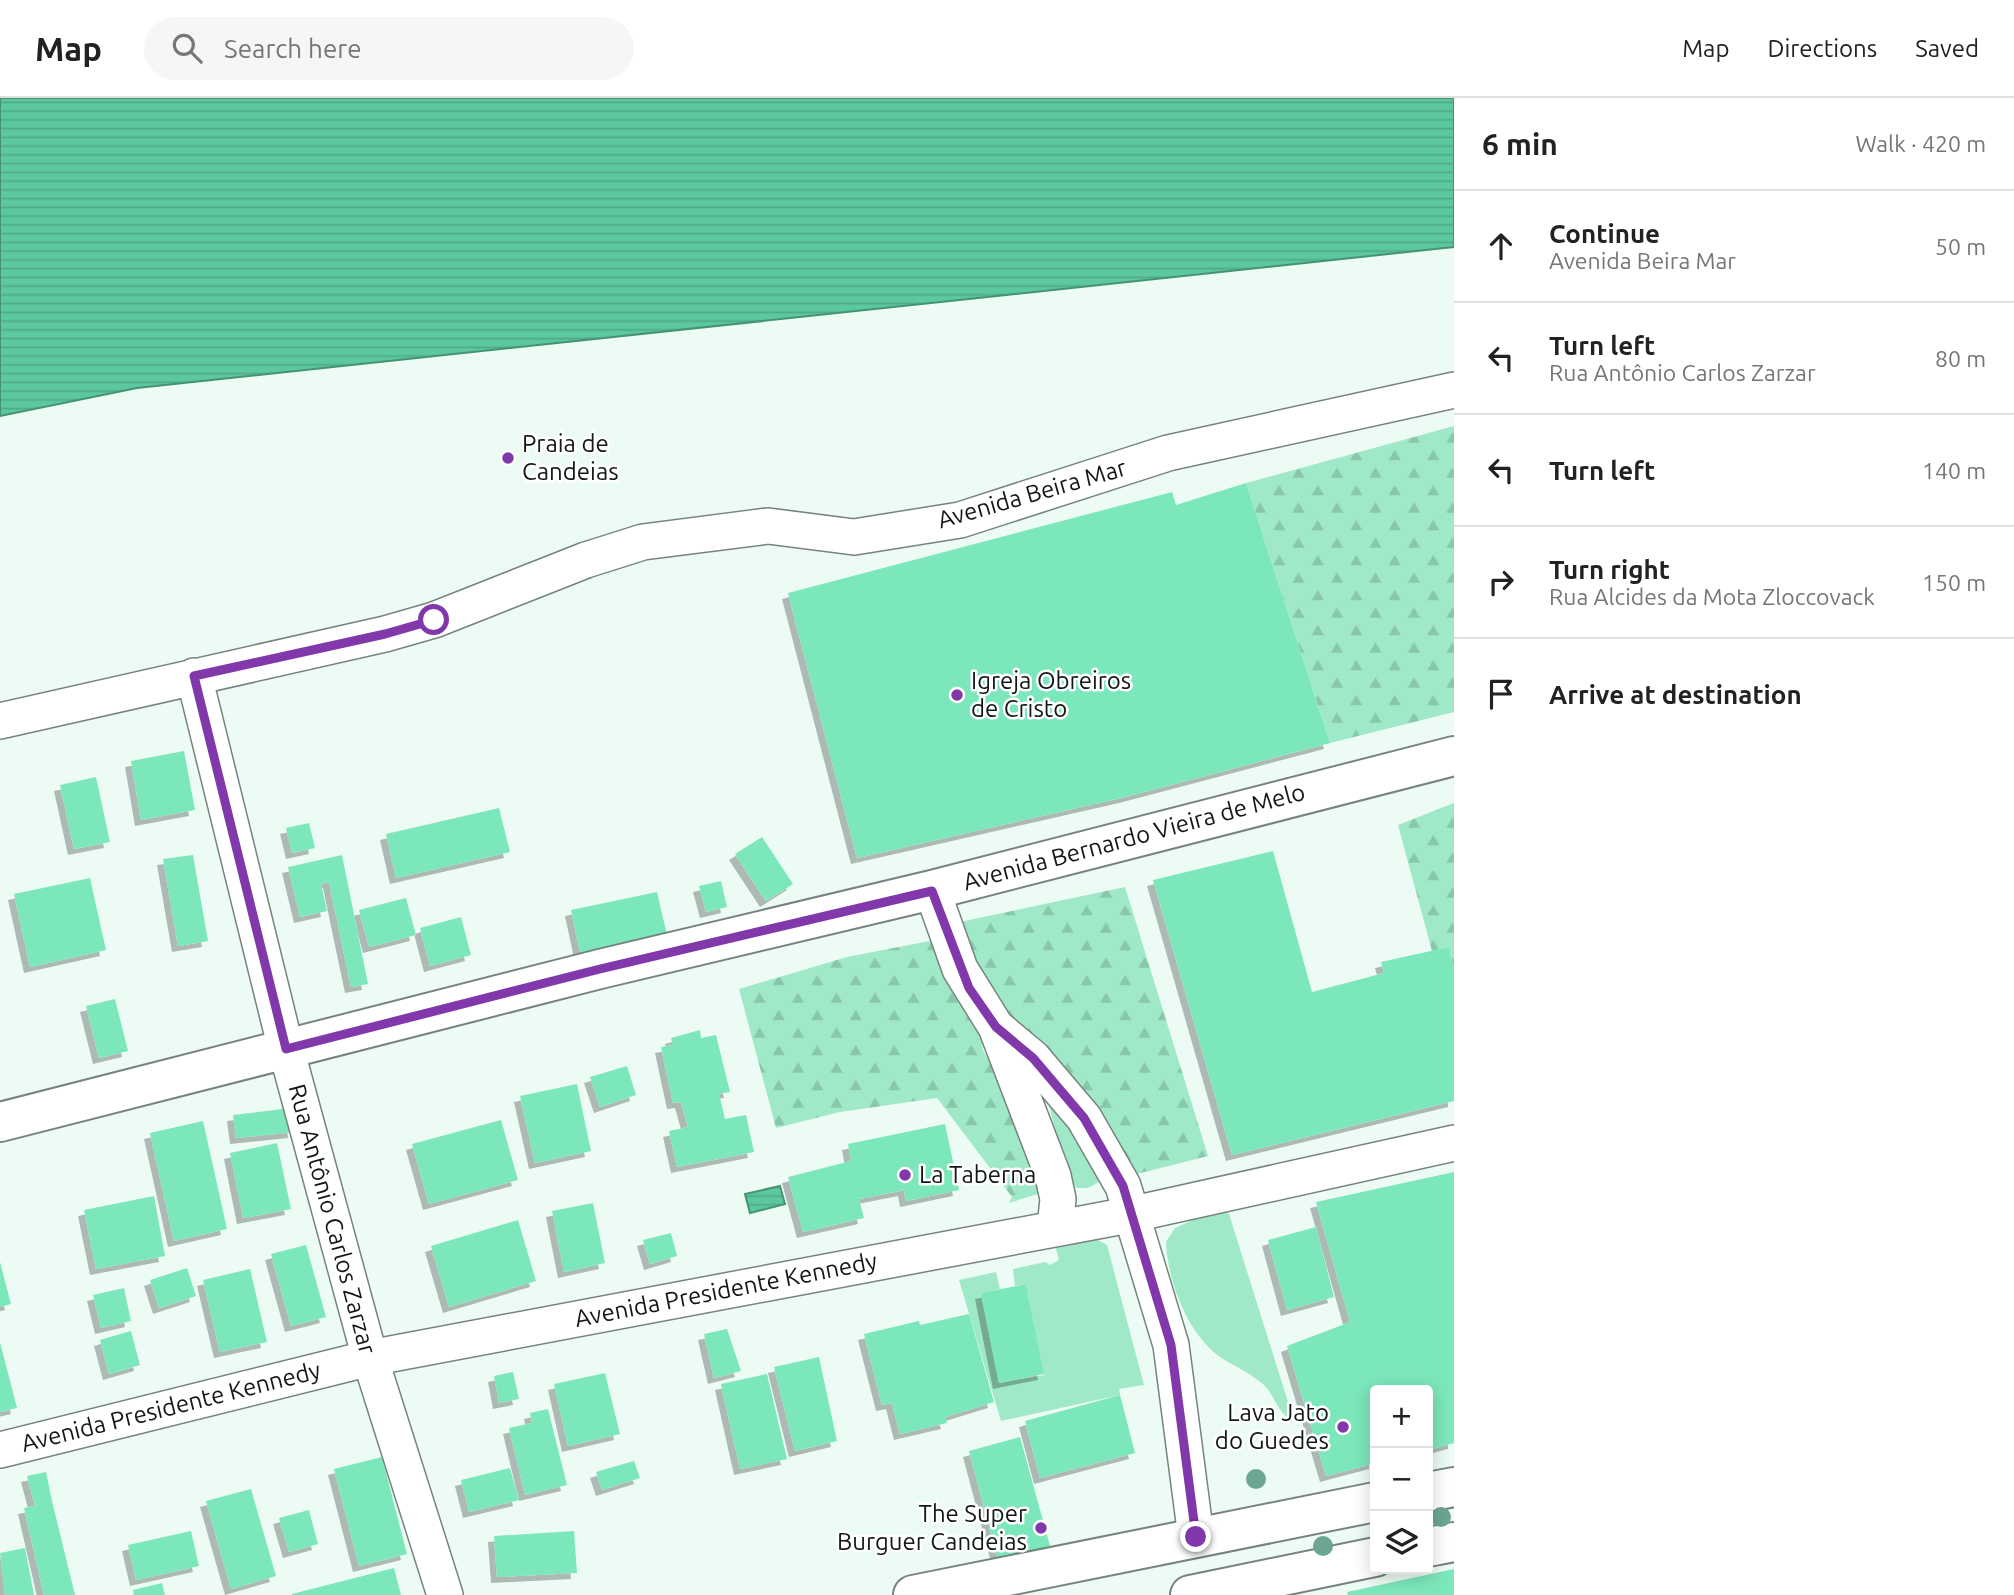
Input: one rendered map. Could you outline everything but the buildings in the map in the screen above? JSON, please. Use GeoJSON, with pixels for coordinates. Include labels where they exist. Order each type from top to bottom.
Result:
{"type":"FeatureCollection","features":[{"type":"Feature","properties":{"kind":"main road","name":"Avenida Bernardo Vieira de Melo"},"geometry":{"type":"LineString","coordinates":[[0,1122],[600,969],[932,891],[1135,836],[1454,756]]}},
{"type":"Feature","properties":{"kind":"main road"},"geometry":{"type":"LineString","coordinates":[[1433,1491],[1454,1487]]}},
{"type":"Feature","properties":{"kind":"main road"},"geometry":{"type":"LineString","coordinates":[[913,1595],[1370,1503]]}},
{"type":"Feature","properties":{"kind":"main road"},"geometry":{"type":"LineString","coordinates":[[1433,1546],[1454,1542]]}},
{"type":"Feature","properties":{"kind":"main road"},"geometry":{"type":"LineString","coordinates":[[1190,1595],[1235,1589],[1370,1558]]}},
{"type":"Feature","properties":{"kind":"street","name":"Avenida Beira Mar"},"geometry":{"type":"LineString","coordinates":[[0,721],[422,623],[586,560],[643,542],[768,526],[854,537],[960,520],[1168,453],[1454,390]]}},
{"type":"Feature","properties":{"kind":"street","name":"Rua Antônio Carlos Zarzar"},"geometry":{"type":"LineString","coordinates":[[194,676],[286,1049],[370,1358],[445,1595]]}},
{"type":"Feature","properties":{"kind":"street"},"geometry":{"type":"LineString","coordinates":[[932,891],[960,969],[996,1027],[1053,1176],[1058,1199],[1055,1228]]}},
{"type":"Feature","properties":{"kind":"street"},"geometry":{"type":"LineString","coordinates":[[996,1027],[1033,1058],[1084,1118],[1123,1186],[1129,1215],[1171,1345],[1196,1537]]}},
{"type":"Feature","properties":{"kind":"street","name":"Avenida Presidente Kennedy"},"geometry":{"type":"LineString","coordinates":[[0,1450],[370,1358],[1129,1215],[1454,1143]]}},
{"type":"Feature","properties":{"kind":"green space"},"geometry":{"type":"Polygon","coordinates":[[[1454,426],[1454,712],[1330,743],[1246,483],[1454,426]]]}},
{"type":"Feature","properties":{"kind":"green space"},"geometry":{"type":"Polygon","coordinates":[[[1454,803],[1454,969],[1449,947],[1432,951],[1398,825],[1454,803]]]}},
{"type":"Feature","properties":{"kind":"green space"},"geometry":{"type":"Polygon","coordinates":[[[1125,887],[1208,1156],[1133,1175],[1090,1103],[1033,1034],[1015,1029],[996,1008],[955,923],[1125,887]]]}},
{"type":"Feature","properties":{"kind":"green space"},"geometry":{"type":"Polygon","coordinates":[[[940,939],[981,1034],[983,1050],[996,1073],[1041,1193],[1009,1203],[1012,1197],[937,1098],[840,1112],[776,1128],[739,989],[847,957],[940,939]]]}},
{"type":"Feature","properties":{"kind":"green space"},"geometry":{"type":"Polygon","coordinates":[[[1045,1089],[1099,1174],[1099,1182],[1088,1188],[1076,1188],[1062,1158],[1045,1089]]]}},
{"type":"Feature","properties":{"kind":"green space"},"geometry":{"type":"Polygon","coordinates":[[[1218,1209],[1229,1214],[1294,1421],[1280,1410],[1264,1385],[1223,1359],[1200,1337],[1190,1323],[1176,1291],[1166,1242],[1175,1228],[1218,1209]]]}},
{"type":"Feature","properties":{"kind":"green space"},"geometry":{"type":"Polygon","coordinates":[[[1094,1238],[1107,1245],[1144,1385],[1119,1389],[1120,1395],[1001,1421],[959,1280],[996,1272],[1000,1289],[981,1293],[999,1383],[1044,1375],[1026,1284],[1015,1286],[1013,1269],[1045,1262],[1050,1265],[1059,1260],[1055,1245],[1094,1238]]]}},
{"type":"Feature","properties":{"kind":"shaded area"},"geometry":{"type":"Polygon","coordinates":[[[0,98],[1454,98],[1454,247],[137,388],[0,416],[0,98]]]}},
{"type":"Feature","properties":{"kind":"shaded area"},"geometry":{"type":"Polygon","coordinates":[[[780,1186],[785,1204],[750,1213],[745,1194],[780,1186]]]}},
{"type":"Feature","properties":{"kind":"place","name":"Praia de Candeias"},"geometry":{"type":"Point","coordinates":[508,458]}},
{"type":"Feature","properties":{"kind":"place","name":"Igreja Obreiros de Cristo"},"geometry":{"type":"Point","coordinates":[957,695]}},
{"type":"Feature","properties":{"kind":"place","name":"La Taberna"},"geometry":{"type":"Point","coordinates":[905,1175]}},
{"type":"Feature","properties":{"kind":"place","name":"Lava Jato do Guedes"},"geometry":{"type":"Point","coordinates":[1343,1427]}},
{"type":"Feature","properties":{"kind":"place","name":"The Super Burguer Candeias"},"geometry":{"type":"Point","coordinates":[1041,1528]}},
{"type":"Feature","properties":{"kind":"route"},"geometry":{"type":"LineString","coordinates":[[434,620],[385,634],[194,676],[286,1049],[600,969],[932,891],[969,988],[996,1027],[1033,1058],[1084,1118],[1123,1186],[1129,1215],[1171,1345],[1196,1537]]}}]}
